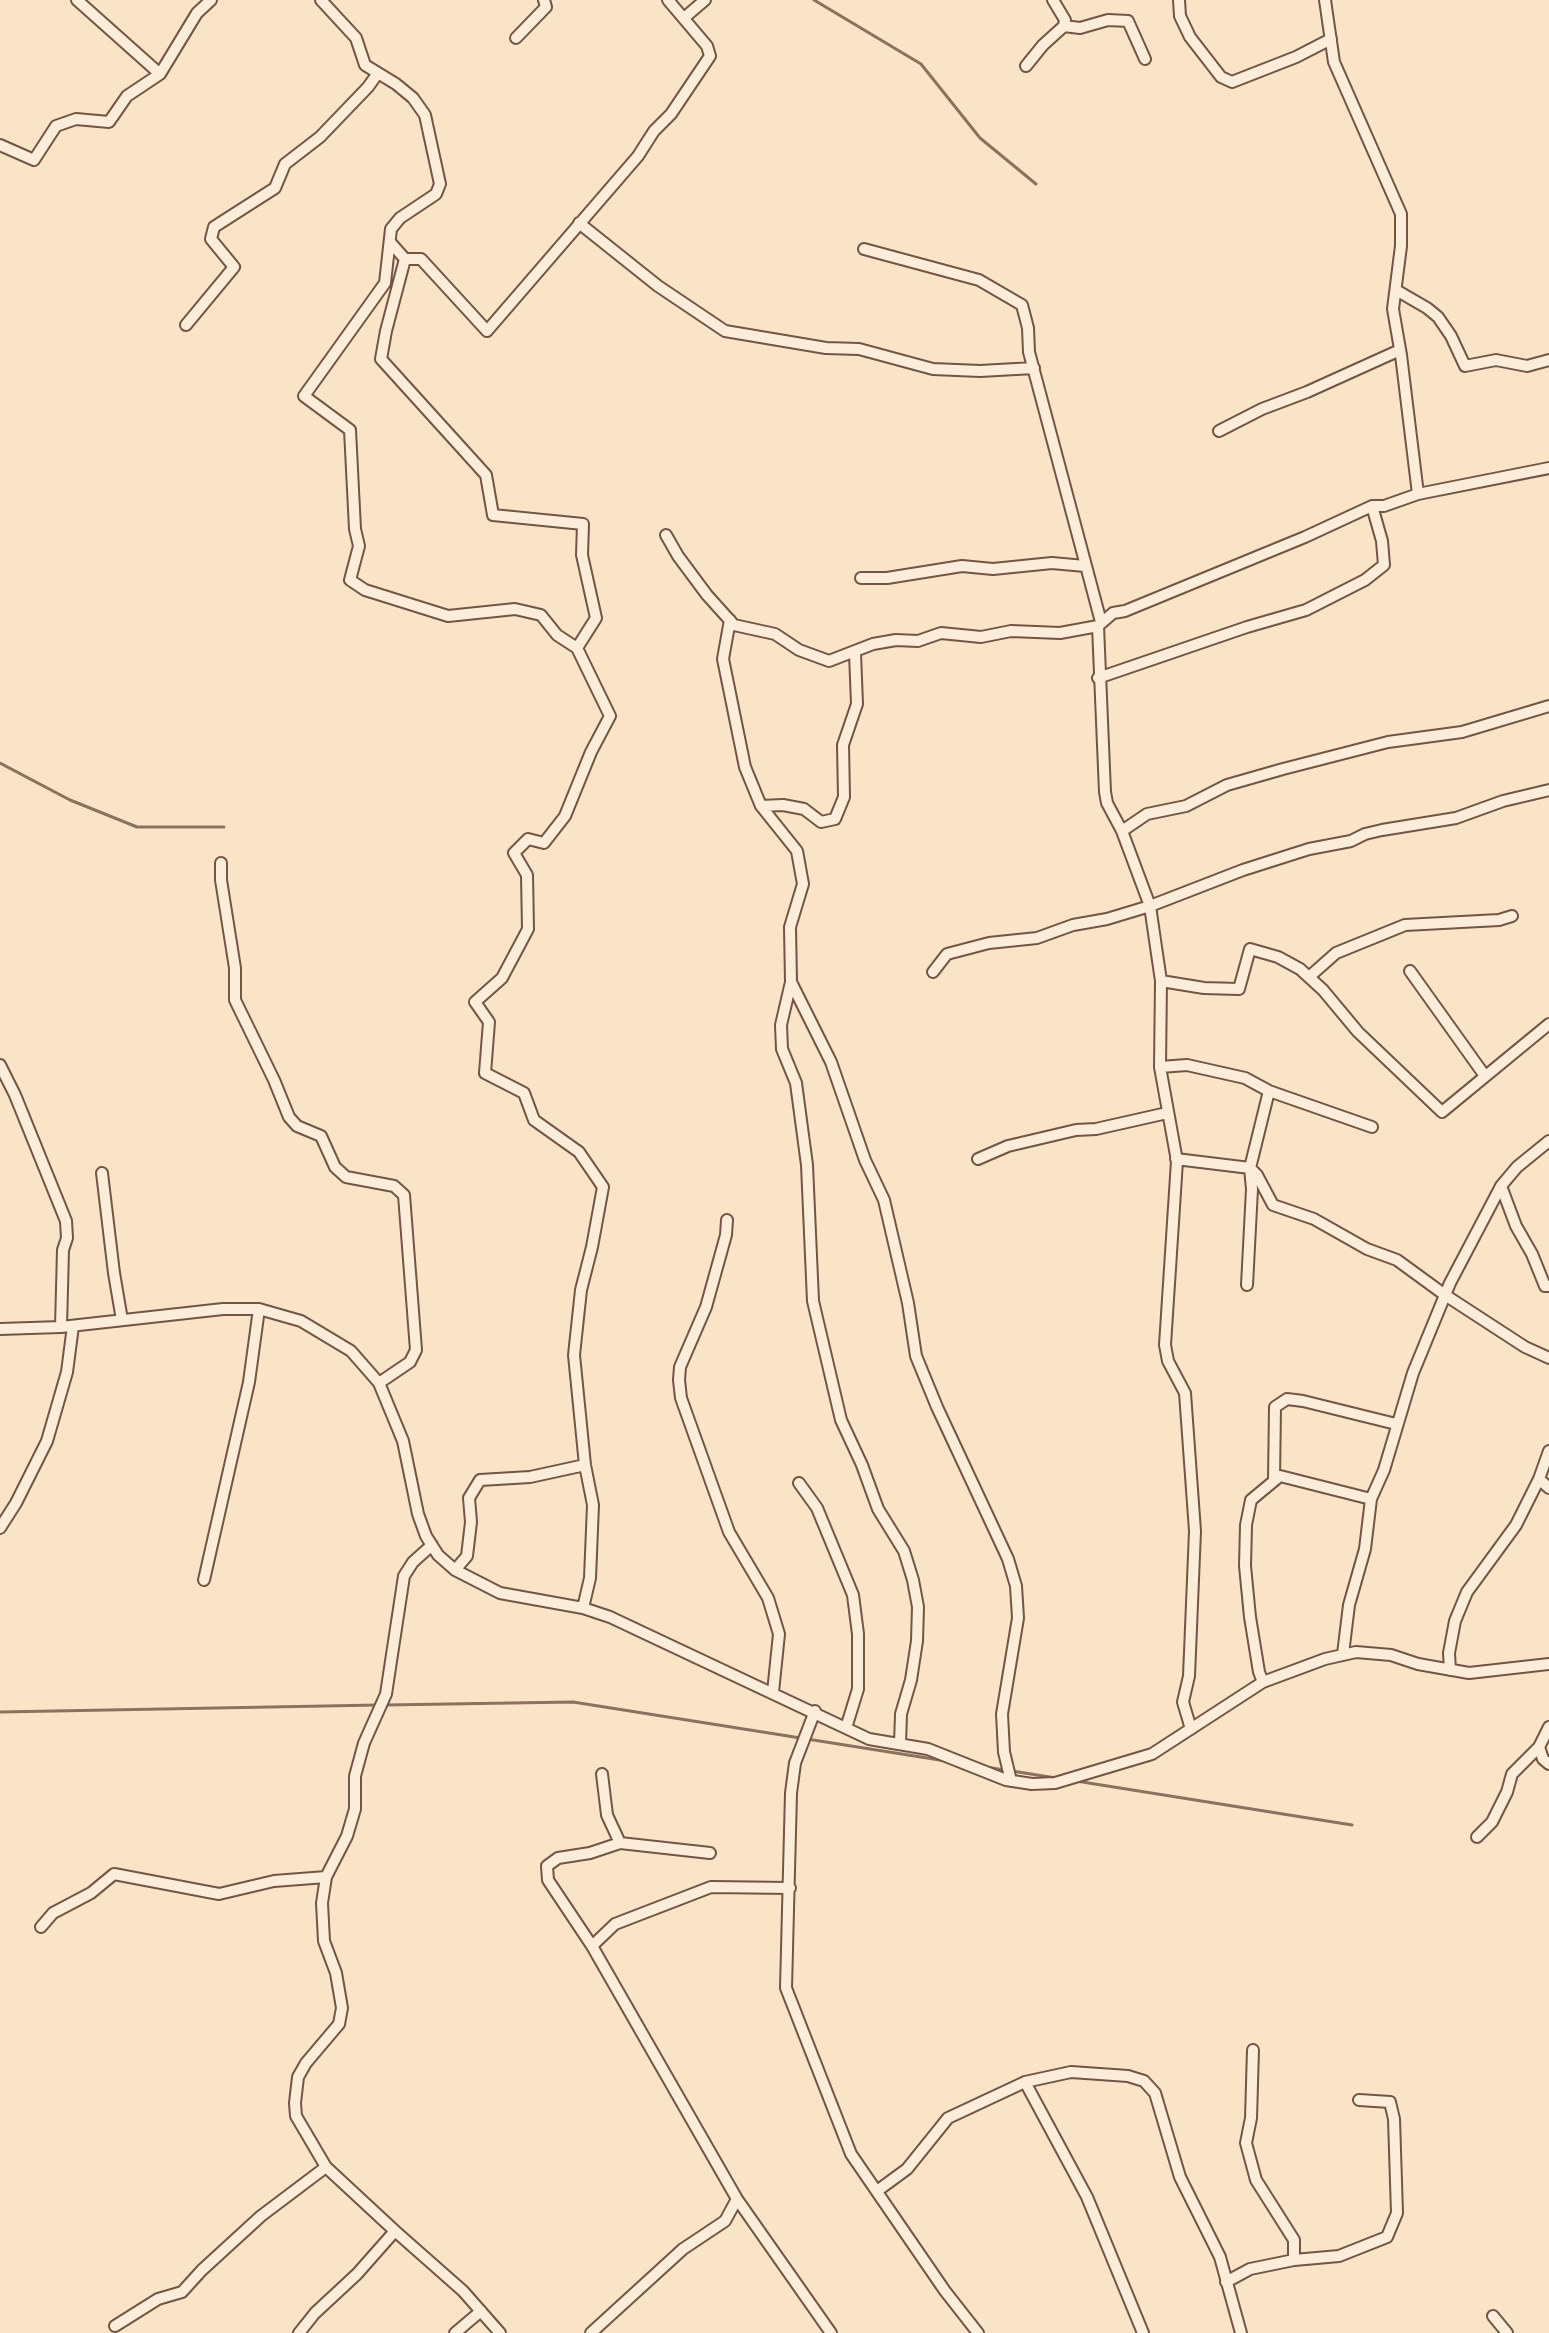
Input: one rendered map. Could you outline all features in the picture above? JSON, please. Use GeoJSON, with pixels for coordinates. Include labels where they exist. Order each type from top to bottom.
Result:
{"type":"FeatureCollection","features":[{"type":"Feature","properties":{"kind":"street"},"geometry":{"type":"LineString","coordinates":[[77,0],[160,74]]}},
{"type":"Feature","properties":{"kind":"street"},"geometry":{"type":"LineString","coordinates":[[0,145],[34,160],[56,126],[76,119],[109,122],[127,96],[160,74],[197,13],[211,0]]}},
{"type":"Feature","properties":{"kind":"street"},"geometry":{"type":"LineString","coordinates":[[321,0],[356,38],[365,65],[413,98],[425,115],[440,184],[436,194],[400,218],[391,229],[385,283],[304,396],[350,430],[355,529],[359,546],[350,580],[365,590],[448,616],[515,609],[541,615],[557,635],[577,648],[610,716],[591,752],[565,816],[544,843],[528,839],[514,853],[527,875],[528,929],[502,978],[475,1002],[489,1022],[485,1073],[524,1093],[534,1120],[579,1152],[603,1187],[581,1290],[574,1355],[585,1465],[593,1505],[590,1578],[583,1608]]}},
{"type":"Feature","properties":{"kind":"street"},"geometry":{"type":"LineString","coordinates":[[516,38],[546,7],[544,0]]}},
{"type":"Feature","properties":{"kind":"street"},"geometry":{"type":"LineString","coordinates":[[390,242],[405,259],[421,259],[487,331],[638,156],[710,56],[707,46],[668,0]]}},
{"type":"Feature","properties":{"kind":"street"},"geometry":{"type":"LineString","coordinates":[[684,18],[705,0]]}},
{"type":"Feature","properties":{"kind":"street"},"geometry":{"type":"LineString","coordinates":[[1026,66],[1064,26],[1065,20],[1053,0]]}},
{"type":"Feature","properties":{"kind":"street"},"geometry":{"type":"LineString","coordinates":[[1179,0],[1180,16],[1190,37],[1221,77],[1232,82],[1296,57],[1331,39]]}},
{"type":"Feature","properties":{"kind":"street"},"geometry":{"type":"LineString","coordinates":[[1325,0],[1334,62],[1401,214],[1401,246],[1393,309],[1418,494]]}},
{"type":"Feature","properties":{"kind":"street"},"geometry":{"type":"LineString","coordinates":[[1064,26],[1080,28],[1108,20],[1128,21],[1145,59]]}},
{"type":"Feature","properties":{"kind":"street"},"geometry":{"type":"LineString","coordinates":[[186,325],[234,267],[211,239],[214,227],[275,188],[285,164],[320,137],[378,73]]}},
{"type":"Feature","properties":{"kind":"street"},"geometry":{"type":"LineString","coordinates":[[579,223],[658,286],[725,331],[826,348],[859,349],[933,369],[980,371],[1034,368]]}},
{"type":"Feature","properties":{"kind":"street"},"geometry":{"type":"LineString","coordinates":[[864,249],[979,280],[1022,305],[1034,368],[1099,624],[1098,678],[1105,792],[1150,906],[1161,981],[1160,1067],[1176,1159],[1177,1191],[1165,1345],[1168,1361],[1185,1393],[1189,1423],[1195,1531],[1189,1676],[1183,1702],[1191,1729]]}},
{"type":"Feature","properties":{"kind":"street"},"geometry":{"type":"LineString","coordinates":[[405,259],[381,359],[486,475],[493,515],[583,524],[582,555],[596,618],[577,648]]}},
{"type":"Feature","properties":{"kind":"street"},"geometry":{"type":"LineString","coordinates":[[1396,290],[1438,317],[1465,366],[1496,360],[1527,366],[1549,360]]}},
{"type":"Feature","properties":{"kind":"street"},"geometry":{"type":"LineString","coordinates":[[1219,431],[1262,409],[1400,350]]}},
{"type":"Feature","properties":{"kind":"street"},"geometry":{"type":"LineString","coordinates":[[666,535],[678,556],[734,625],[775,634],[799,650],[829,661],[873,644],[896,640],[918,641],[941,633],[981,637],[1011,631],[1060,633],[1099,624],[1113,613],[1125,611],[1305,537],[1372,506],[1384,506],[1418,494],[1508,477],[1527,470],[1549,468]]}},
{"type":"Feature","properties":{"kind":"street"},"geometry":{"type":"LineString","coordinates":[[1098,678],[1306,610],[1365,580],[1384,565],[1382,541],[1372,506]]}},
{"type":"Feature","properties":{"kind":"street"},"geometry":{"type":"LineString","coordinates":[[861,578],[887,578],[962,566],[993,569],[1052,563],[1085,566]]}},
{"type":"Feature","properties":{"kind":"street"},"geometry":{"type":"LineString","coordinates":[[730,620],[723,659],[745,767],[761,806],[797,851],[803,884],[790,927],[791,982],[781,1025],[782,1049],[796,1083],[807,1165],[813,1301],[841,1420],[878,1509],[904,1551],[918,1607],[917,1641],[911,1680],[901,1714],[900,1744]]}},
{"type":"Feature","properties":{"kind":"street"},"geometry":{"type":"LineString","coordinates":[[761,806],[783,805],[804,809],[821,822],[835,819],[844,797],[843,745],[857,704],[855,653]]}},
{"type":"Feature","properties":{"kind":"street"},"geometry":{"type":"LineString","coordinates":[[1122,831],[1147,814],[1186,806],[1227,785],[1388,742],[1462,732],[1549,706]]}},
{"type":"Feature","properties":{"kind":"street"},"geometry":{"type":"LineString","coordinates":[[933,972],[947,954],[989,943],[1037,938],[1073,925],[1107,919],[1309,849],[1351,841],[1382,830],[1456,818],[1503,801],[1549,790]]}},
{"type":"Feature","properties":{"kind":"street"},"geometry":{"type":"LineString","coordinates":[[221,863],[235,968],[235,1000],[289,1117],[297,1126],[321,1136],[335,1167],[346,1177],[394,1186],[404,1195],[416,1350],[410,1362],[379,1383]]}},
{"type":"Feature","properties":{"kind":"street"},"geometry":{"type":"LineString","coordinates":[[1309,977],[1336,953],[1405,925],[1499,920],[1512,916]]}},
{"type":"Feature","properties":{"kind":"street"},"geometry":{"type":"LineString","coordinates":[[1161,981],[1204,988],[1239,989],[1250,949],[1278,957],[1309,977],[1358,1032],[1442,1112],[1549,1024]]}},
{"type":"Feature","properties":{"kind":"street"},"geometry":{"type":"LineString","coordinates":[[1410,971],[1485,1076]]}},
{"type":"Feature","properties":{"kind":"street"},"geometry":{"type":"LineString","coordinates":[[791,982],[831,1062],[865,1160],[884,1200],[908,1303],[916,1356],[1008,1559],[1016,1586],[1018,1618],[1002,1714],[1004,1752],[1011,1781]]}},
{"type":"Feature","properties":{"kind":"street"},"geometry":{"type":"LineString","coordinates":[[0,1065],[66,1221],[61,1327]]}},
{"type":"Feature","properties":{"kind":"street"},"geometry":{"type":"LineString","coordinates":[[1160,1067],[1187,1065],[1245,1078],[1269,1091],[1372,1127]]}},
{"type":"Feature","properties":{"kind":"street"},"geometry":{"type":"LineString","coordinates":[[1247,1285],[1252,1189],[1250,1168],[1269,1091]]}},
{"type":"Feature","properties":{"kind":"street"},"geometry":{"type":"LineString","coordinates":[[978,1159],[1008,1146],[1167,1113]]}},
{"type":"Feature","properties":{"kind":"street"},"geometry":{"type":"LineString","coordinates":[[1343,1654],[1349,1605],[1365,1549],[1371,1499],[1384,1470],[1413,1373],[1445,1295],[1501,1186],[1517,1167],[1549,1141]]}},
{"type":"Feature","properties":{"kind":"street"},"geometry":{"type":"LineString","coordinates":[[1176,1159],[1250,1168],[1273,1205],[1314,1219],[1367,1249],[1397,1260],[1525,1347],[1549,1358]]}},
{"type":"Feature","properties":{"kind":"street"},"geometry":{"type":"LineString","coordinates":[[102,1173],[122,1320]]}},
{"type":"Feature","properties":{"kind":"street"},"geometry":{"type":"LineString","coordinates":[[1501,1186],[1516,1226],[1545,1286],[1549,1286]]}},
{"type":"Feature","properties":{"kind":"street"},"geometry":{"type":"LineString","coordinates":[[727,1220],[726,1235],[706,1307],[680,1367],[679,1380],[681,1398],[729,1532],[768,1598],[779,1634],[773,1692]]}},
{"type":"Feature","properties":{"kind":"street"},"geometry":{"type":"LineString","coordinates":[[0,1329],[73,1326],[223,1309],[259,1309],[301,1321],[351,1351],[379,1383],[403,1441],[418,1514],[432,1545],[455,1570],[500,1593],[583,1608],[610,1617],[869,1739],[928,1749],[1011,1781],[1055,1783],[1152,1754],[1263,1682],[1343,1654],[1391,1655],[1418,1664],[1469,1673],[1549,1664]]}},
{"type":"Feature","properties":{"kind":"street"},"geometry":{"type":"LineString","coordinates":[[204,1580],[249,1382],[259,1309]]}},
{"type":"Feature","properties":{"kind":"street"},"geometry":{"type":"LineString","coordinates":[[0,1528],[47,1441],[67,1372],[73,1326]]}},
{"type":"Feature","properties":{"kind":"street"},"geometry":{"type":"LineString","coordinates":[[1274,1480],[1275,1407],[1287,1399],[1396,1424]]}},
{"type":"Feature","properties":{"kind":"street"},"geometry":{"type":"LineString","coordinates":[[1450,1670],[1449,1653],[1455,1621],[1467,1592],[1516,1525],[1549,1451]]}},
{"type":"Feature","properties":{"kind":"street"},"geometry":{"type":"LineString","coordinates":[[455,1570],[467,1556],[471,1522],[469,1498],[480,1480],[530,1477],[585,1465]]}},
{"type":"Feature","properties":{"kind":"street"},"geometry":{"type":"LineString","coordinates":[[1263,1682],[1250,1617],[1245,1566],[1246,1525],[1251,1500],[1280,1476],[1371,1499]]}},
{"type":"Feature","properties":{"kind":"street"},"geometry":{"type":"LineString","coordinates":[[1539,1479],[1549,1488]]}},
{"type":"Feature","properties":{"kind":"street"},"geometry":{"type":"LineString","coordinates":[[799,1483],[817,1508],[853,1595],[858,1634],[858,1689],[846,1728]]}},
{"type":"Feature","properties":{"kind":"street"},"geometry":{"type":"LineString","coordinates":[[432,1545],[413,1562],[404,1576],[386,1694],[364,1743],[355,1776],[355,1809],[347,1836],[326,1877],[322,1903],[324,1941],[336,1973],[342,2008],[339,2024],[298,2077],[296,2116],[326,2167],[463,2291],[500,2333]]}},
{"type":"Feature","properties":{"kind":"street"},"geometry":{"type":"LineString","coordinates":[[815,1711],[795,1763],[791,1793],[786,1988],[851,2154],[945,2291],[978,2333]]}},
{"type":"Feature","properties":{"kind":"street"},"geometry":{"type":"LineString","coordinates":[[1477,1837],[1492,1822],[1512,1774],[1539,1747],[1549,1727]]}},
{"type":"Feature","properties":{"kind":"street"},"geometry":{"type":"LineString","coordinates":[[1539,1747],[1543,1759],[1549,1764]]}},
{"type":"Feature","properties":{"kind":"street"},"geometry":{"type":"LineString","coordinates":[[602,1774],[607,1815],[620,1843]]}},
{"type":"Feature","properties":{"kind":"street"},"geometry":{"type":"LineString","coordinates":[[710,1853],[620,1843],[590,1853],[558,1858],[547,1866],[548,1880],[592,1946],[737,2199],[831,2333]]}},
{"type":"Feature","properties":{"kind":"street"},"geometry":{"type":"LineString","coordinates":[[41,1927],[53,1913],[91,1893],[114,1874],[219,1894],[274,1881],[326,1877]]}},
{"type":"Feature","properties":{"kind":"street"},"geometry":{"type":"LineString","coordinates":[[592,1946],[615,1924],[711,1887],[790,1888]]}},
{"type":"Feature","properties":{"kind":"street"},"geometry":{"type":"LineString","coordinates":[[1253,2050],[1251,2118],[1246,2143],[1256,2180],[1294,2240],[1294,2260]]}},
{"type":"Feature","properties":{"kind":"street"},"geometry":{"type":"LineString","coordinates":[[877,2191],[907,2169],[948,2118],[1025,2082],[1071,2072],[1128,2076],[1144,2081],[1155,2093],[1180,2177],[1220,2257],[1241,2333]]}},
{"type":"Feature","properties":{"kind":"street"},"geometry":{"type":"LineString","coordinates":[[1025,2082],[1087,2197],[1143,2333]]}},
{"type":"Feature","properties":{"kind":"street"},"geometry":{"type":"LineString","coordinates":[[1226,2282],[1250,2269],[1294,2260],[1339,2256],[1384,2240],[1397,2213],[1394,2119],[1388,2101],[1359,2100]]}},
{"type":"Feature","properties":{"kind":"street"},"geometry":{"type":"LineString","coordinates":[[115,2326],[158,2299],[182,2292],[261,2216],[326,2167]]}},
{"type":"Feature","properties":{"kind":"street"},"geometry":{"type":"LineString","coordinates":[[591,2333],[683,2249],[725,2221],[737,2199]]}},
{"type":"Feature","properties":{"kind":"street"},"geometry":{"type":"LineString","coordinates":[[299,2333],[395,2231]]}},
{"type":"Feature","properties":{"kind":"street"},"geometry":{"type":"LineString","coordinates":[[455,2333],[481,2311]]}},
{"type":"Feature","properties":{"kind":"street"},"geometry":{"type":"LineString","coordinates":[[1493,2316],[1507,2333]]}},
{"type":"Feature","properties":{"kind":"waterway"},"geometry":{"type":"LineString","coordinates":[[814,0],[921,64],[980,138],[1036,184]]}},
{"type":"Feature","properties":{"kind":"waterway"},"geometry":{"type":"LineString","coordinates":[[0,763],[70,800],[137,827],[224,827]]}},
{"type":"Feature","properties":{"kind":"waterway"},"geometry":{"type":"LineString","coordinates":[[386,1705],[573,1702],[946,1761]]}},
{"type":"Feature","properties":{"kind":"waterway"},"geometry":{"type":"LineString","coordinates":[[0,1712],[378,1705]]}},
{"type":"Feature","properties":{"kind":"waterway"},"geometry":{"type":"LineString","coordinates":[[985,1767],[1005,1770]]}},
{"type":"Feature","properties":{"kind":"waterway"},"geometry":{"type":"LineString","coordinates":[[1012,1771],[1056,1778]]}},
{"type":"Feature","properties":{"kind":"waterway"},"geometry":{"type":"LineString","coordinates":[[1076,1781],[1352,1825]]}}]}
